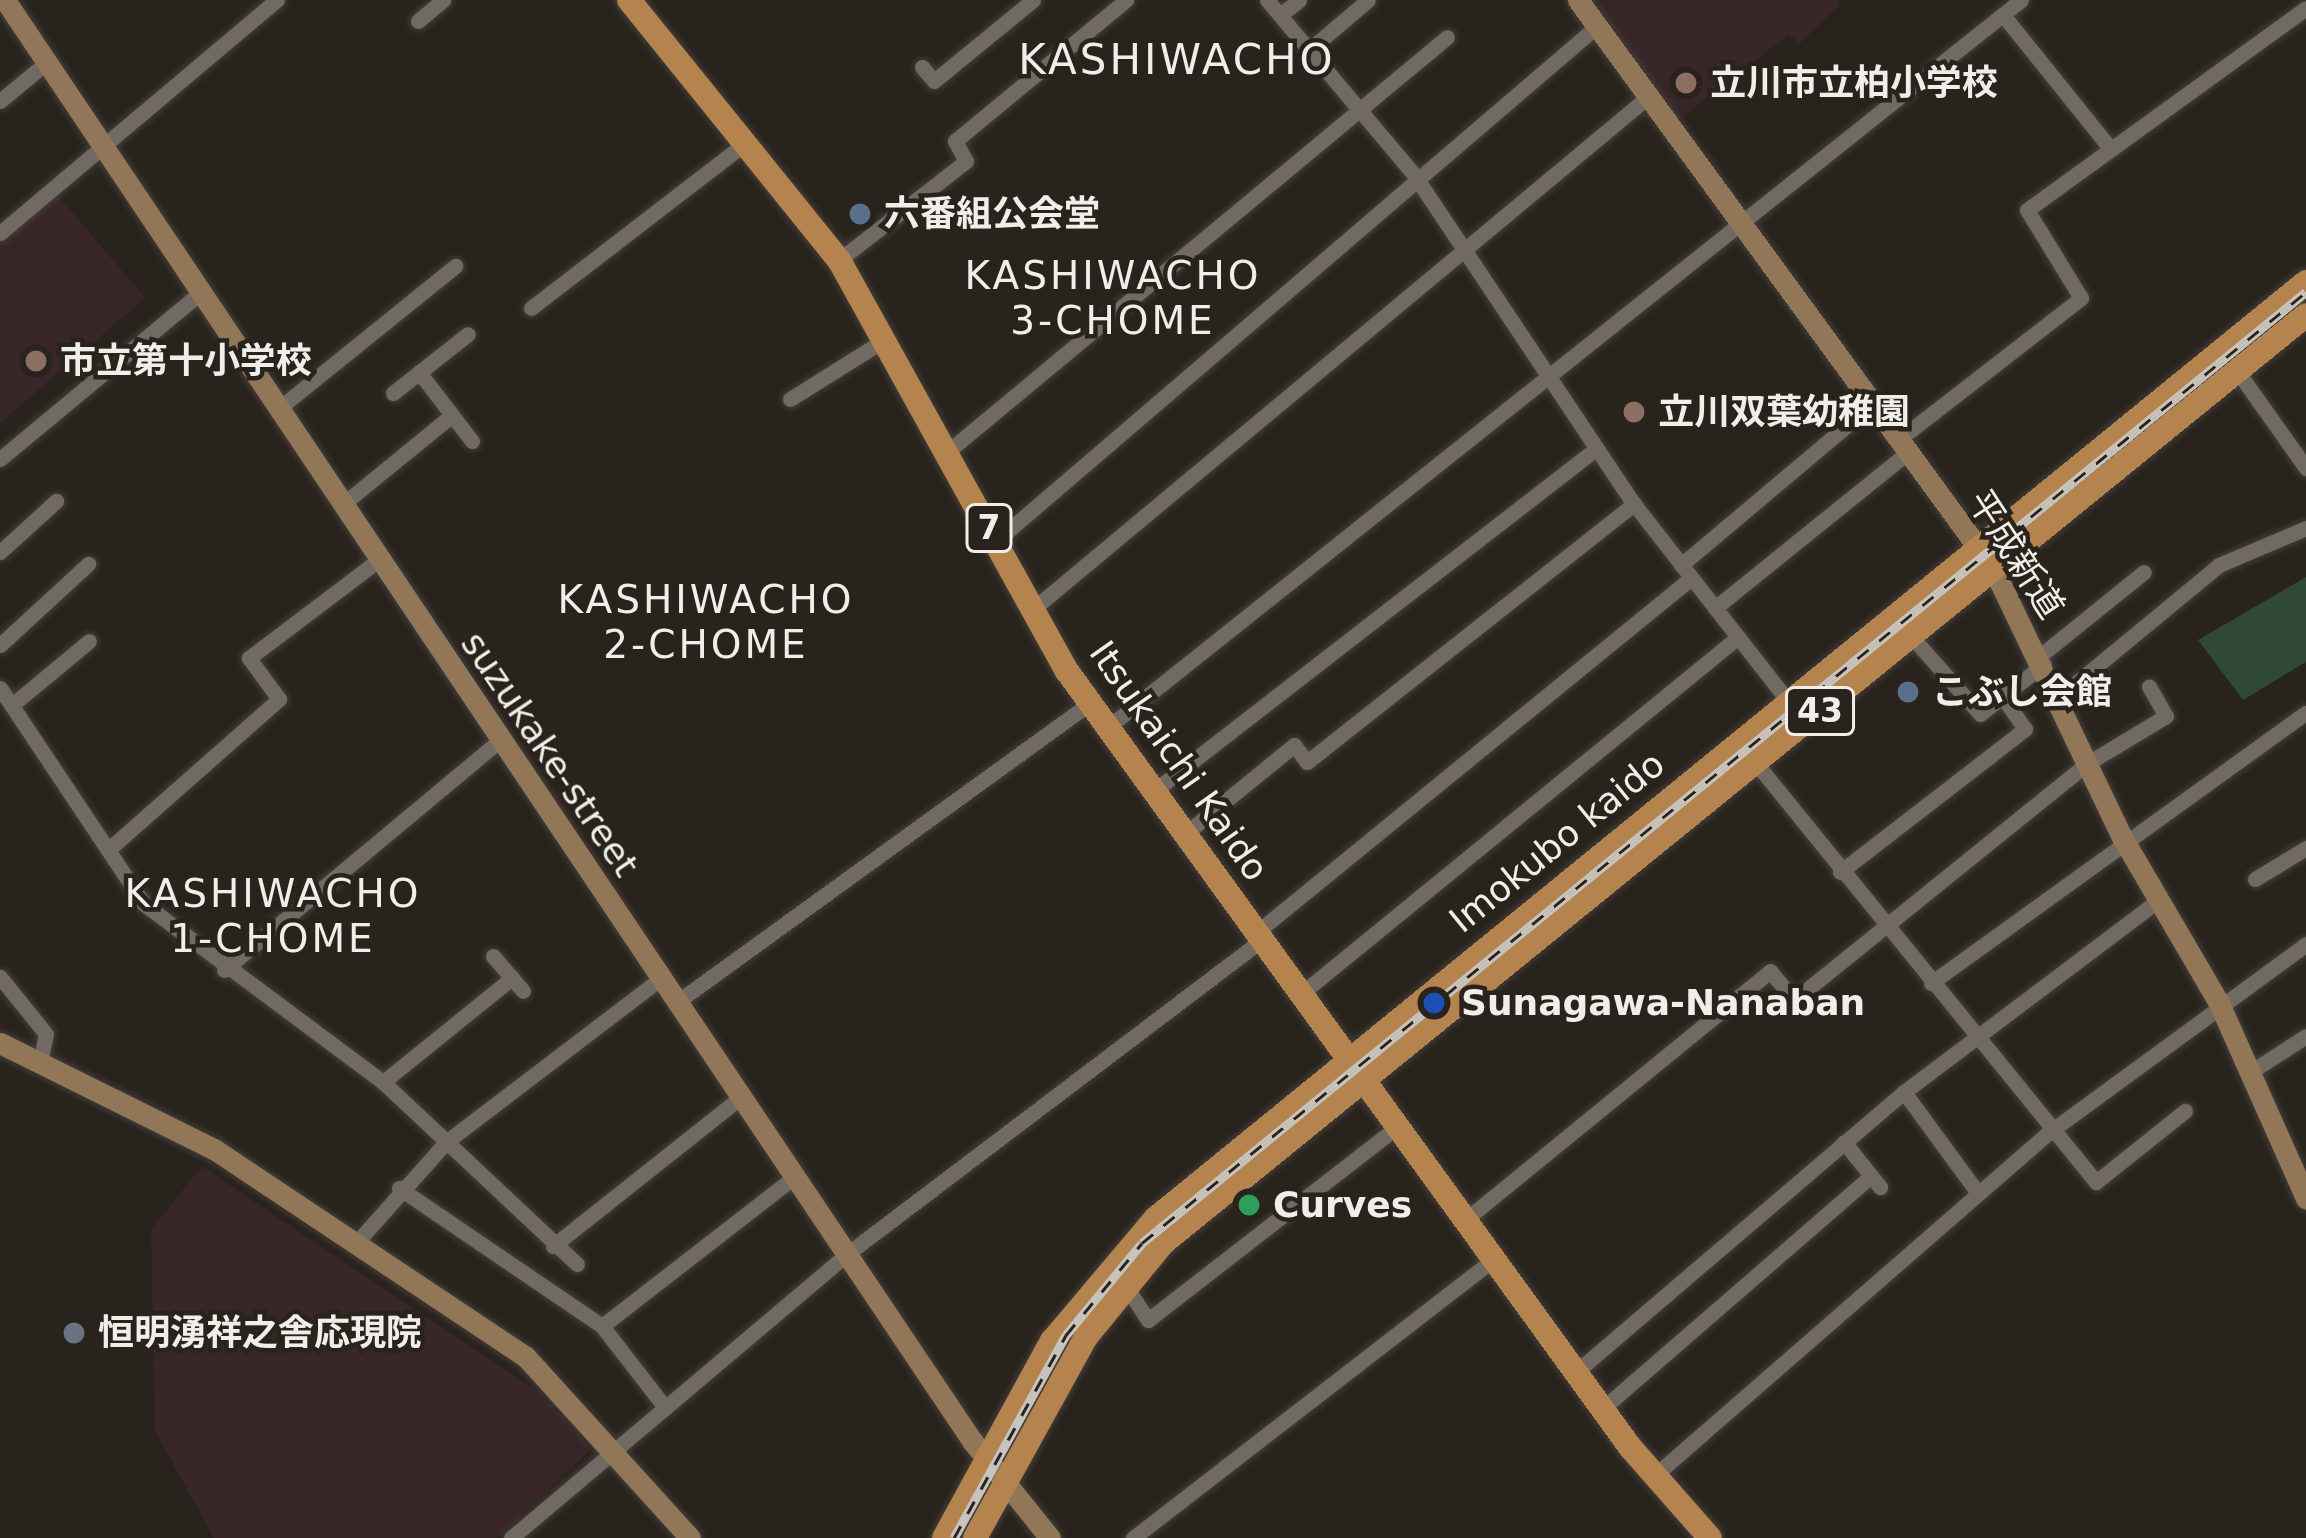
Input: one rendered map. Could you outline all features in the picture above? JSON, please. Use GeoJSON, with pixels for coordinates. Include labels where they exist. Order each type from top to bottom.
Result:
{"type":"FeatureCollection","features":[{"type":"Feature","properties":{"kind":"main road","name":"Itsukaichi Kaido"},"geometry":{"type":"LineString","coordinates":[[629,0],[839,260],[1090,703],[1602,1409],[1704,1536]]}},
{"type":"Feature","properties":{"kind":"main road","name":"Imokubo kaido"},"geometry":{"type":"LineString","coordinates":[[944,1538],[986,1460],[1109,1265],[1349,1058],[2306,282]]}},
{"type":"Feature","properties":{"kind":"main road","name":"Imokubo kaido"},"geometry":{"type":"LineString","coordinates":[[975,1538],[1125,1285],[1194,1214],[2306,315]]}},
{"type":"Feature","properties":{"kind":"street"},"geometry":{"type":"LineString","coordinates":[[0,233],[277,0]]}},
{"type":"Feature","properties":{"kind":"street"},"geometry":{"type":"LineString","coordinates":[[418,21],[443,0]]}},
{"type":"Feature","properties":{"kind":"street"},"geometry":{"type":"LineString","coordinates":[[922,67],[934,81],[1033,0]]}},
{"type":"Feature","properties":{"kind":"street"},"geometry":{"type":"LineString","coordinates":[[839,260],[966,161],[955,142],[1126,0]]}},
{"type":"Feature","properties":{"kind":"street"},"geometry":{"type":"LineString","coordinates":[[1267,0],[1415,176],[1634,504],[1805,722]]}},
{"type":"Feature","properties":{"kind":"street"},"geometry":{"type":"LineString","coordinates":[[1280,15],[1299,0]]}},
{"type":"Feature","properties":{"kind":"street"},"geometry":{"type":"LineString","coordinates":[[1309,50],[1368,0]]}},
{"type":"Feature","properties":{"kind":"street","name":"平成新道"},"geometry":{"type":"LineString","coordinates":[[1578,0],[1738,226],[1993,568],[2043,660],[2122,837],[2298,1151],[2306,1198]]}},
{"type":"Feature","properties":{"kind":"street"},"geometry":{"type":"LineString","coordinates":[[1108,727],[1546,372],[2021,0]]}},
{"type":"Feature","properties":{"kind":"street","name":"suzukake-street"},"geometry":{"type":"LineString","coordinates":[[12,8],[794,1177],[1004,1486],[1050,1538]]}},
{"type":"Feature","properties":{"kind":"street"},"geometry":{"type":"LineString","coordinates":[[1714,608],[2081,298],[2027,210],[2183,90],[2217,82],[2306,8]]}},
{"type":"Feature","properties":{"kind":"street"},"geometry":{"type":"LineString","coordinates":[[2003,15],[2109,147]]}},
{"type":"Feature","properties":{"kind":"street"},"geometry":{"type":"LineString","coordinates":[[996,541],[1415,176],[1597,26]]}},
{"type":"Feature","properties":{"kind":"street"},"geometry":{"type":"LineString","coordinates":[[946,453],[1355,106],[1447,37]]}},
{"type":"Feature","properties":{"kind":"street"},"geometry":{"type":"LineString","coordinates":[[0,101],[47,62]]}},
{"type":"Feature","properties":{"kind":"street"},"geometry":{"type":"LineString","coordinates":[[1033,609],[1649,96]]}},
{"type":"Feature","properties":{"kind":"street"},"geometry":{"type":"LineString","coordinates":[[531,308],[745,143]]}},
{"type":"Feature","properties":{"kind":"street"},"geometry":{"type":"LineString","coordinates":[[278,409],[455,266]]}},
{"type":"Feature","properties":{"kind":"street"},"geometry":{"type":"LineString","coordinates":[[0,459],[200,293]]}},
{"type":"Feature","properties":{"kind":"street"},"geometry":{"type":"LineString","coordinates":[[393,393],[468,334]]}},
{"type":"Feature","properties":{"kind":"street"},"geometry":{"type":"LineString","coordinates":[[790,399],[884,340]]}},
{"type":"Feature","properties":{"kind":"street"},"geometry":{"type":"LineString","coordinates":[[2238,372],[2306,467]]}},
{"type":"Feature","properties":{"kind":"street"},"geometry":{"type":"LineString","coordinates":[[419,373],[472,441]]}},
{"type":"Feature","properties":{"kind":"street"},"geometry":{"type":"LineString","coordinates":[[511,1538],[661,1402],[1260,936],[1686,571],[1870,406]]}},
{"type":"Feature","properties":{"kind":"street"},"geometry":{"type":"LineString","coordinates":[[343,505],[451,416]]}},
{"type":"Feature","properties":{"kind":"street"},"geometry":{"type":"LineString","coordinates":[[1154,790],[1597,448]]}},
{"type":"Feature","properties":{"kind":"street"},"geometry":{"type":"LineString","coordinates":[[0,553],[56,501]]}},
{"type":"Feature","properties":{"kind":"street"},"geometry":{"type":"LineString","coordinates":[[1185,834],[1294,745],[1307,762],[1634,504]]}},
{"type":"Feature","properties":{"kind":"street"},"geometry":{"type":"LineString","coordinates":[[2059,697],[2219,565],[2306,528]]}},
{"type":"Feature","properties":{"kind":"street"},"geometry":{"type":"LineString","coordinates":[[109,849],[279,699],[249,658],[380,559]]}},
{"type":"Feature","properties":{"kind":"street"},"geometry":{"type":"LineString","coordinates":[[0,645],[88,564]]}},
{"type":"Feature","properties":{"kind":"street"},"geometry":{"type":"LineString","coordinates":[[1911,636],[1970,711],[2002,698],[2144,572]]}},
{"type":"Feature","properties":{"kind":"street"},"geometry":{"type":"LineString","coordinates":[[1303,993],[1738,638]]}},
{"type":"Feature","properties":{"kind":"street"},"geometry":{"type":"LineString","coordinates":[[12,705],[88,641]]}},
{"type":"Feature","properties":{"kind":"street"},"geometry":{"type":"LineString","coordinates":[[1465,1220],[1770,971],[1794,1000],[2088,763],[2166,716],[2149,686]]}},
{"type":"Feature","properties":{"kind":"street"},"geometry":{"type":"LineString","coordinates":[[0,688],[145,904],[224,970],[383,1082],[577,1264]]}},
{"type":"Feature","properties":{"kind":"street"},"geometry":{"type":"LineString","coordinates":[[1840,872],[2026,729],[2002,698]]}},
{"type":"Feature","properties":{"kind":"street"},"geometry":{"type":"LineString","coordinates":[[677,1002],[1090,703]]}},
{"type":"Feature","properties":{"kind":"street"},"geometry":{"type":"LineString","coordinates":[[1931,983],[2122,837],[2306,713]]}},
{"type":"Feature","properties":{"kind":"street"},"geometry":{"type":"LineString","coordinates":[[224,970],[501,739]]}},
{"type":"Feature","properties":{"kind":"street"},"geometry":{"type":"LineString","coordinates":[[1756,762],[2048,1133],[2096,1182],[2185,1112]]}},
{"type":"Feature","properties":{"kind":"street"},"geometry":{"type":"LineString","coordinates":[[2255,879],[2306,848]]}},
{"type":"Feature","properties":{"kind":"street"},"geometry":{"type":"LineString","coordinates":[[1576,1372],[1904,1092],[2160,899]]}},
{"type":"Feature","properties":{"kind":"street"},"geometry":{"type":"LineString","coordinates":[[1654,1476],[2048,1133],[2219,1003],[2306,944]]}},
{"type":"Feature","properties":{"kind":"street"},"geometry":{"type":"LineString","coordinates":[[383,1082],[517,984],[493,956]]}},
{"type":"Feature","properties":{"kind":"street"},"geometry":{"type":"LineString","coordinates":[[0,976],[46,1034],[40,1062]]}},
{"type":"Feature","properties":{"kind":"street"},"geometry":{"type":"LineString","coordinates":[[357,1242],[399,1188],[446,1142],[661,978]]}},
{"type":"Feature","properties":{"kind":"street"},"geometry":{"type":"LineString","coordinates":[[2252,1071],[2306,1036]]}},
{"type":"Feature","properties":{"kind":"street"},"geometry":{"type":"LineString","coordinates":[[0,1043],[214,1149],[526,1357],[612,1443],[690,1538]]}},
{"type":"Feature","properties":{"kind":"street"},"geometry":{"type":"LineString","coordinates":[[1904,1092],[1978,1193]]}},
{"type":"Feature","properties":{"kind":"street"},"geometry":{"type":"LineString","coordinates":[[553,1246],[741,1097]]}},
{"type":"Feature","properties":{"kind":"street"},"geometry":{"type":"LineString","coordinates":[[1125,1285],[1148,1320],[1398,1126]]}},
{"type":"Feature","properties":{"kind":"street"},"geometry":{"type":"LineString","coordinates":[[1602,1409],[1876,1181],[1844,1142]]}},
{"type":"Feature","properties":{"kind":"street"},"geometry":{"type":"LineString","coordinates":[[602,1326],[794,1177]]}},
{"type":"Feature","properties":{"kind":"street"},"geometry":{"type":"LineString","coordinates":[[399,1188],[602,1326],[661,1402]]}},
{"type":"Feature","properties":{"kind":"street"},"geometry":{"type":"LineString","coordinates":[[1133,1538],[1494,1259]]}},
{"type":"Feature","properties":{"kind":"shaded area","name":"立川市立柏小学校"},"geometry":{"type":"Polygon","coordinates":[[[1585,0],[1838,0],[1840,4],[1799,44],[1789,34],[1676,122],[1585,0]]]}},
{"type":"Feature","properties":{"kind":"shaded area","name":"市立第十小学校"},"geometry":{"type":"Polygon","coordinates":[[[57,194],[145,298],[0,423],[0,241],[57,194]]]}},
{"type":"Feature","properties":{"kind":"shaded area"},"geometry":{"type":"Polygon","coordinates":[[[202,1166],[537,1391],[591,1449],[497,1538],[214,1538],[155,1431],[151,1230],[202,1166]]]}},
{"type":"Feature","properties":{"kind":"green space"},"geometry":{"type":"Polygon","coordinates":[[[2306,577],[2306,662],[2243,700],[2198,640],[2306,577]]]}},
{"type":"Feature","properties":{"kind":"railway"},"geometry":{"type":"LineString","coordinates":[[954,1538],[1066,1335],[1142,1243],[2306,292]]}},
{"type":"Feature","properties":{"kind":"place","name":"立川市立柏小学校"},"geometry":{"type":"Point","coordinates":[1686,83]}},
{"type":"Feature","properties":{"kind":"place","name":"六番組公会堂"},"geometry":{"type":"Point","coordinates":[860,214]}},
{"type":"Feature","properties":{"kind":"place","name":"市立第十小学校"},"geometry":{"type":"Point","coordinates":[36,361]}},
{"type":"Feature","properties":{"kind":"place","name":"立川双葉幼稚園"},"geometry":{"type":"Point","coordinates":[1634,412]}},
{"type":"Feature","properties":{"kind":"place","name":"こぶし会館"},"geometry":{"type":"Point","coordinates":[1908,692]}},
{"type":"Feature","properties":{"kind":"place","name":"Sunagawa-Nanaban"},"geometry":{"type":"Point","coordinates":[1434,1003]}},
{"type":"Feature","properties":{"kind":"place","name":"Curves"},"geometry":{"type":"Point","coordinates":[1249,1205]}},
{"type":"Feature","properties":{"kind":"place","name":"恒明湧祥之舎応現院"},"geometry":{"type":"Point","coordinates":[74,1333]}},
{"type":"Feature","properties":{"kind":"district","name":"KASHIWACHO"},"geometry":{"type":"Point","coordinates":[1177,60]}},
{"type":"Feature","properties":{"kind":"district","name":"KASHIWACHO 3-CHOME"},"geometry":{"type":"Point","coordinates":[1113,300]}},
{"type":"Feature","properties":{"kind":"district","name":"KASHIWACHO 2-CHOME"},"geometry":{"type":"Point","coordinates":[706,624]}},
{"type":"Feature","properties":{"kind":"district","name":"KASHIWACHO 1-CHOME"},"geometry":{"type":"Point","coordinates":[273,918]}}]}
